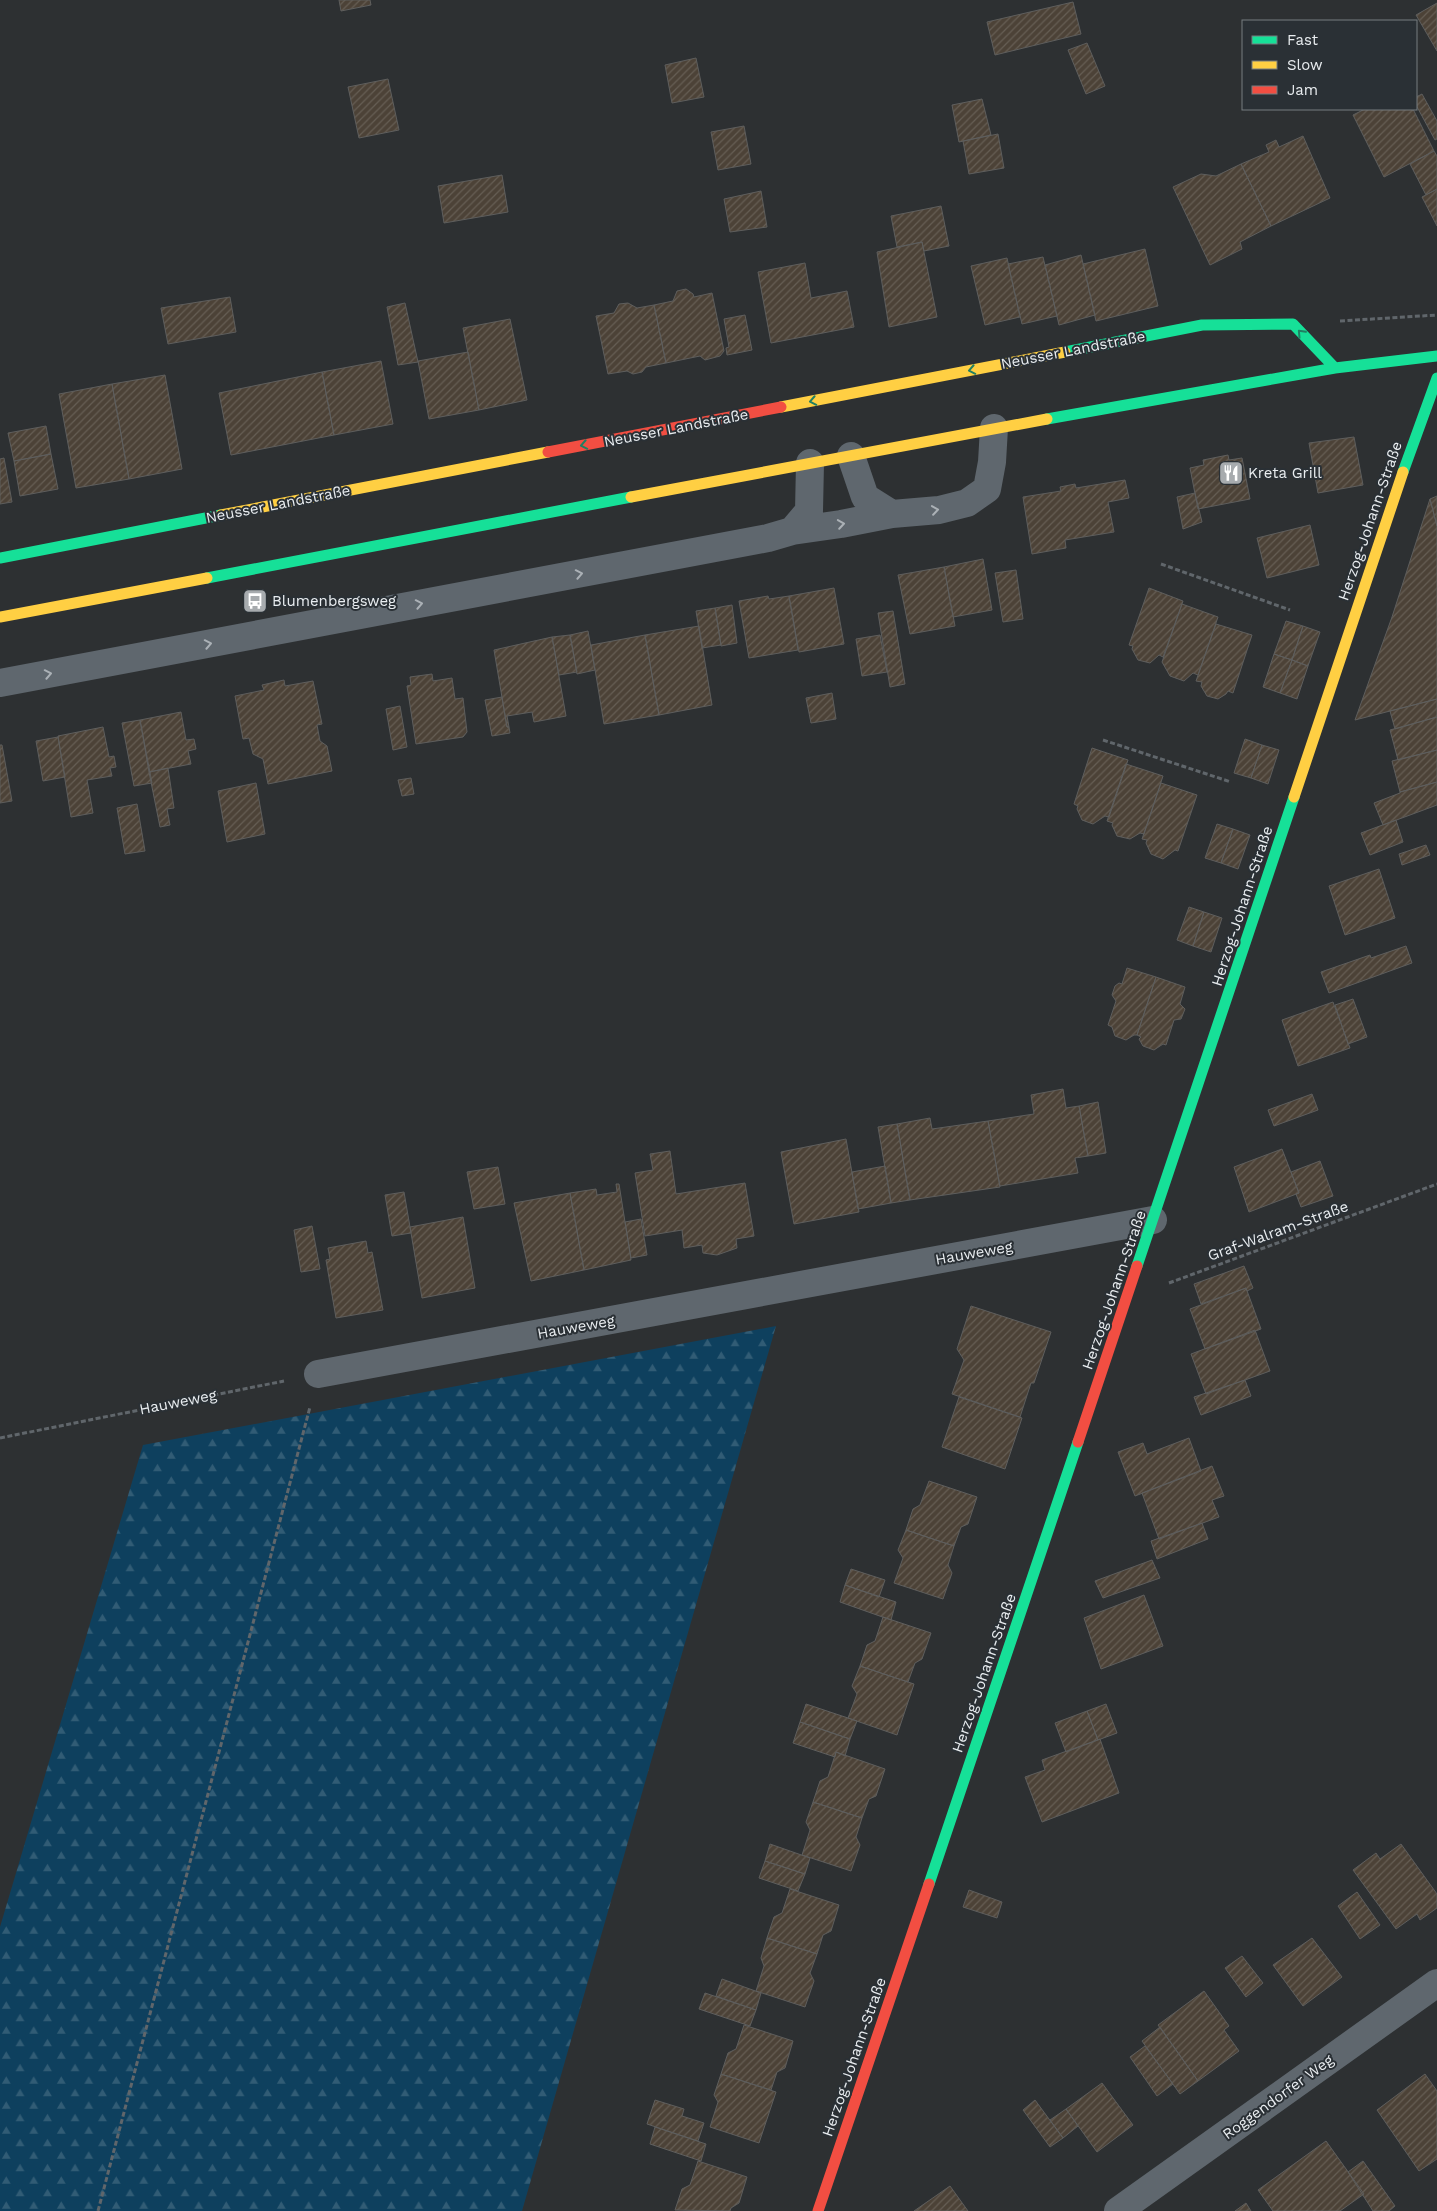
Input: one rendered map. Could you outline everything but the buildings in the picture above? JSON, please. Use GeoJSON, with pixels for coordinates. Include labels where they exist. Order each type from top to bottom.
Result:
{"type":"FeatureCollection","features":[{"type":"Feature","properties":{"kind":"street"},"geometry":{"type":"LineString","coordinates":[[1293,324],[1335,368]]}},
{"type":"Feature","properties":{"kind":"street","name":"Neusser Landstraße"},"geometry":{"type":"LineString","coordinates":[[0,558],[1202,325],[1293,324]]}},
{"type":"Feature","properties":{"kind":"street"},"geometry":{"type":"LineString","coordinates":[[0,617],[994,428],[1335,368],[1437,356]]}},
{"type":"Feature","properties":{"kind":"street","name":"Herzog-Johann-Straße"},"geometry":{"type":"LineString","coordinates":[[818,2211],[1127,1299],[1385,523],[1437,378]]}},
{"type":"Feature","properties":{"kind":"street"},"geometry":{"type":"LineString","coordinates":[[0,683],[768,538],[792,530],[841,524],[892,514],[939,510],[967,503],[987,489],[992,462],[994,428]]}},
{"type":"Feature","properties":{"kind":"street"},"geometry":{"type":"LineString","coordinates":[[851,456],[865,497],[892,514]]}},
{"type":"Feature","properties":{"kind":"street"},"geometry":{"type":"LineString","coordinates":[[792,530],[809,511],[810,463]]}},
{"type":"Feature","properties":{"kind":"street","name":"Hauweweg"},"geometry":{"type":"LineString","coordinates":[[318,1374],[1153,1220]]}},
{"type":"Feature","properties":{"kind":"street","name":"Roggendorfer Weg"},"geometry":{"type":"LineString","coordinates":[[1118,2211],[1437,1983]]}},
{"type":"Feature","properties":{"kind":"path"},"geometry":{"type":"LineString","coordinates":[[1293,324],[1437,315]]}},
{"type":"Feature","properties":{"kind":"path"},"geometry":{"type":"LineString","coordinates":[[1161,564],[1290,610]]}},
{"type":"Feature","properties":{"kind":"path"},"geometry":{"type":"LineString","coordinates":[[1104,740],[1231,782]]}},
{"type":"Feature","properties":{"kind":"path","name":"Graf-Walram-Straße"},"geometry":{"type":"LineString","coordinates":[[1127,1299],[1437,1184]]}},
{"type":"Feature","properties":{"kind":"path"},"geometry":{"type":"LineString","coordinates":[[98,2211],[318,1374]]}},
{"type":"Feature","properties":{"kind":"path","name":"Hauweweg"},"geometry":{"type":"LineString","coordinates":[[0,1438],[318,1374]]}},
{"type":"Feature","properties":{"kind":"green space"},"geometry":{"type":"Polygon","coordinates":[[[776,1326],[522,2211],[0,2211],[0,1927],[143,1445],[776,1326]]]}},
{"type":"Feature","properties":{"kind":"traffic: fast"},"geometry":{"type":"LineString","coordinates":[[1065,352],[1202,325],[1293,324],[1335,368]]}},
{"type":"Feature","properties":{"kind":"traffic: fast"},"geometry":{"type":"LineString","coordinates":[[1047,419],[1335,368],[1437,356]]}},
{"type":"Feature","properties":{"kind":"traffic: fast"},"geometry":{"type":"LineString","coordinates":[[1403,472],[1437,378]]}},
{"type":"Feature","properties":{"kind":"traffic: fast"},"geometry":{"type":"LineString","coordinates":[[207,578],[631,497]]}},
{"type":"Feature","properties":{"kind":"traffic: fast"},"geometry":{"type":"LineString","coordinates":[[0,558],[221,515]]}},
{"type":"Feature","properties":{"kind":"traffic: fast"},"geometry":{"type":"LineString","coordinates":[[1137,1266],[1294,797]]}},
{"type":"Feature","properties":{"kind":"traffic: fast"},"geometry":{"type":"LineString","coordinates":[[929,1884],[1078,1442]]}},
{"type":"Feature","properties":{"kind":"traffic: slow"},"geometry":{"type":"LineString","coordinates":[[781,407],[1065,352]]}},
{"type":"Feature","properties":{"kind":"traffic: slow"},"geometry":{"type":"LineString","coordinates":[[631,497],[1047,419]]}},
{"type":"Feature","properties":{"kind":"traffic: slow"},"geometry":{"type":"LineString","coordinates":[[221,515],[548,452]]}},
{"type":"Feature","properties":{"kind":"traffic: slow"},"geometry":{"type":"LineString","coordinates":[[1294,797],[1403,472]]}},
{"type":"Feature","properties":{"kind":"traffic: slow"},"geometry":{"type":"LineString","coordinates":[[0,617],[207,578]]}},
{"type":"Feature","properties":{"kind":"traffic: jam"},"geometry":{"type":"LineString","coordinates":[[548,452],[781,407]]}},
{"type":"Feature","properties":{"kind":"traffic: jam"},"geometry":{"type":"LineString","coordinates":[[1078,1442],[1137,1266]]}},
{"type":"Feature","properties":{"kind":"traffic: jam"},"geometry":{"type":"LineString","coordinates":[[818,2211],[929,1884]]}},
{"type":"Feature","properties":{"kind":"place","name":"Kreta Grill"},"geometry":{"type":"Point","coordinates":[1231,473]}},
{"type":"Feature","properties":{"kind":"place","name":"Blumenbergsweg"},"geometry":{"type":"Point","coordinates":[255,601]}}]}
